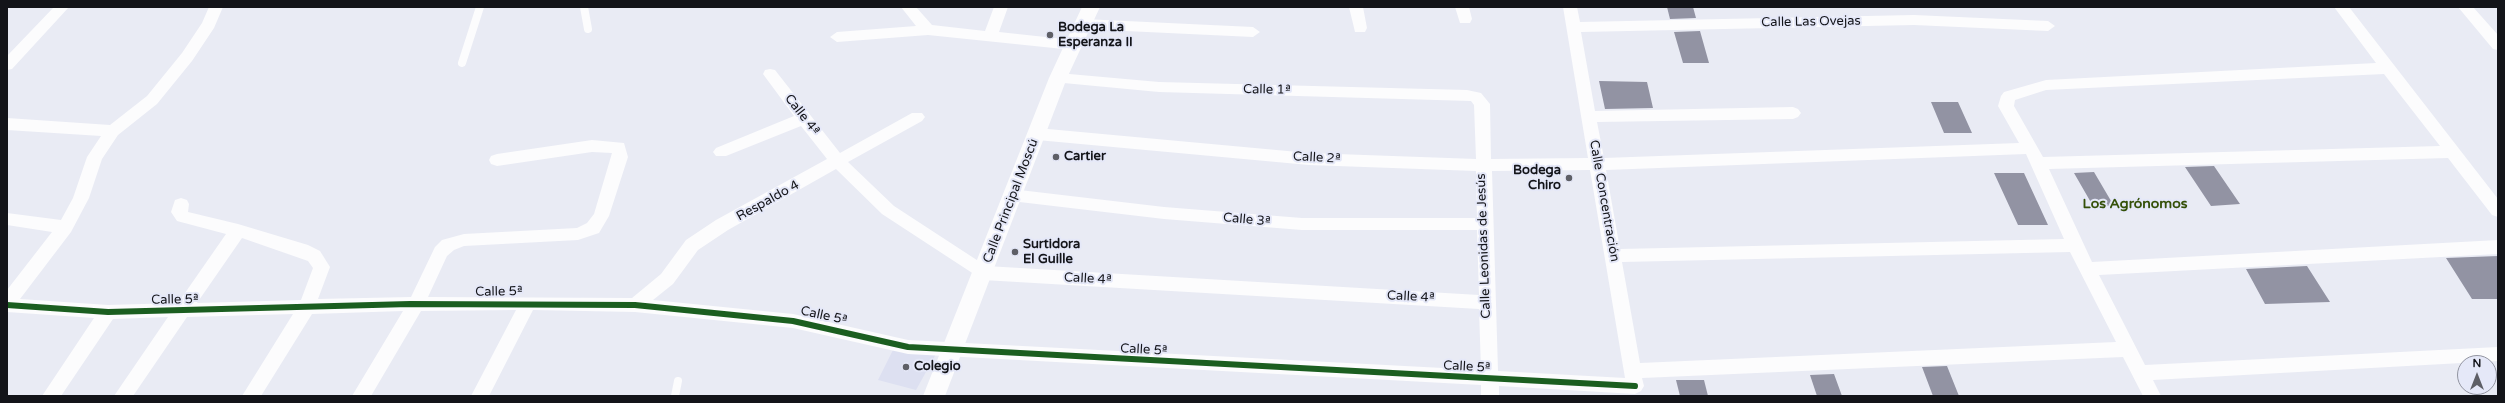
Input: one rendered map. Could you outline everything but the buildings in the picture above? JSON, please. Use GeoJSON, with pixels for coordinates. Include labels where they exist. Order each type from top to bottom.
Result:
{"type":"FeatureCollection","features":[{"type":"Feature","properties":{"kind":"street"},"geometry":{"type":"LineString","coordinates":[[7,65],[62,7]]}},
{"type":"Feature","properties":{"kind":"street"},"geometry":{"type":"LineString","coordinates":[[7,304],[65,227],[82,198],[95,157],[113,131],[152,100],[187,57],[209,24],[216,7]]}},
{"type":"Feature","properties":{"kind":"street"},"geometry":{"type":"LineString","coordinates":[[908,7],[928,30]]}},
{"type":"Feature","properties":{"kind":"street"},"geometry":{"type":"LineString","coordinates":[[990,36],[1001,7]]}},
{"type":"Feature","properties":{"kind":"street"},"geometry":{"type":"LineString","coordinates":[[1356,7],[1360,28]]}},
{"type":"Feature","properties":{"kind":"street","name":"Calle Concentración"},"geometry":{"type":"LineString","coordinates":[[1570,7],[1635,384]]}},
{"type":"Feature","properties":{"kind":"street"},"geometry":{"type":"LineString","coordinates":[[2341,7],[2498,211]]}},
{"type":"Feature","properties":{"kind":"street"},"geometry":{"type":"LineString","coordinates":[[2465,7],[2498,45]]}},
{"type":"Feature","properties":{"kind":"street"},"geometry":{"type":"LineString","coordinates":[[1087,15],[1253,32]]}},
{"type":"Feature","properties":{"kind":"street","name":"Calle Principal Moscú"},"geometry":{"type":"LineString","coordinates":[[934,396],[950,350],[983,273],[1011,195],[1037,134],[1058,78],[1087,15]]}},
{"type":"Feature","properties":{"kind":"street","name":"Calle Las Ovejas"},"geometry":{"type":"LineString","coordinates":[[1574,27],[1914,20],[2048,26]]}},
{"type":"Feature","properties":{"kind":"street"},"geometry":{"type":"LineString","coordinates":[[837,37],[928,30],[1073,45]]}},
{"type":"Feature","properties":{"kind":"street"},"geometry":{"type":"LineString","coordinates":[[2152,396],[2075,245],[2039,163],[2006,106],[2009,96],[2046,85],[2388,68]]}},
{"type":"Feature","properties":{"kind":"street","name":"Calle 4ª"},"geometry":{"type":"LineString","coordinates":[[770,74],[838,162],[888,210],[928,238],[983,273],[1486,302]]}},
{"type":"Feature","properties":{"kind":"street","name":"Calle 1ª"},"geometry":{"type":"LineString","coordinates":[[1058,78],[1159,87],[1467,95],[1476,97]]}},
{"type":"Feature","properties":{"kind":"street","name":"Calle Leonidas de Jesús"},"geometry":{"type":"LineString","coordinates":[[1476,97],[1482,104],[1482,165],[1489,388]]}},
{"type":"Feature","properties":{"kind":"street"},"geometry":{"type":"LineString","coordinates":[[1589,117],[1793,113]]}},
{"type":"Feature","properties":{"kind":"street","name":"Respaldo 4"},"geometry":{"type":"LineString","coordinates":[[635,305],[667,279],[692,244],[722,225],[917,117]]}},
{"type":"Feature","properties":{"kind":"street"},"geometry":{"type":"LineString","coordinates":[[721,152],[805,118]]}},
{"type":"Feature","properties":{"kind":"street"},"geometry":{"type":"LineString","coordinates":[[7,124],[113,131]]}},
{"type":"Feature","properties":{"kind":"street","name":"Calle 2ª"},"geometry":{"type":"LineString","coordinates":[[1037,134],[1308,159],[1482,165],[1597,164],[2031,148]]}},
{"type":"Feature","properties":{"kind":"street"},"geometry":{"type":"LineString","coordinates":[[361,396],[416,304],[441,252],[448,245],[464,240],[578,234],[593,228],[601,216],[620,157],[619,147],[592,146],[497,160]]}},
{"type":"Feature","properties":{"kind":"street"},"geometry":{"type":"LineString","coordinates":[[2039,163],[2452,152]]}},
{"type":"Feature","properties":{"kind":"street","name":"Calle 3ª"},"geometry":{"type":"LineString","coordinates":[[1011,195],[1164,213],[1302,224],[1484,224]]}},
{"type":"Feature","properties":{"kind":"street"},"geometry":{"type":"LineString","coordinates":[[181,204],[178,212],[183,217],[238,230],[302,250],[314,256],[322,267],[307,307],[251,396]]}},
{"type":"Feature","properties":{"kind":"street"},"geometry":{"type":"LineString","coordinates":[[7,219],[65,227]]}},
{"type":"Feature","properties":{"kind":"street"},"geometry":{"type":"LineString","coordinates":[[123,396],[238,230]]}},
{"type":"Feature","properties":{"kind":"street"},"geometry":{"type":"LineString","coordinates":[[1613,256],[2075,245]]}},
{"type":"Feature","properties":{"kind":"street"},"geometry":{"type":"LineString","coordinates":[[2088,269],[2498,247]]}},
{"type":"Feature","properties":{"kind":"street"},"geometry":{"type":"LineString","coordinates":[[480,396],[528,303]]}},
{"type":"Feature","properties":{"kind":"street","name":"Calle 5ª"},"geometry":{"type":"LineString","coordinates":[[7,304],[108,312],[181,312],[416,304],[528,303],[635,305],[793,321],[908,347],[1489,388],[1635,384],[2128,348]]}},
{"type":"Feature","properties":{"kind":"street"},"geometry":{"type":"LineString","coordinates":[[51,396],[108,312]]}},
{"type":"Feature","properties":{"kind":"street"},"geometry":{"type":"LineString","coordinates":[[2140,373],[2498,354]]}},
{"type":"Feature","properties":{"kind":"lane"},"geometry":{"type":"LineString","coordinates":[[462,63],[480,7]]}},
{"type":"Feature","properties":{"kind":"lane"},"geometry":{"type":"LineString","coordinates":[[584,7],[588,29]]}},
{"type":"Feature","properties":{"kind":"lane"},"geometry":{"type":"LineString","coordinates":[[675,396],[678,381]]}},
{"type":"Feature","properties":{"kind":"shaded area","name":"Colegio"},"geometry":{"type":"Polygon","coordinates":[[[893,350],[936,354],[916,390],[878,380],[893,350]]]}},
{"type":"Feature","properties":{"kind":"cycle path"},"geometry":{"type":"LineString","coordinates":[[7,305],[108,312],[410,304],[528,303],[635,305],[793,321],[908,347],[1635,386]]}},
{"type":"Feature","properties":{"kind":"place","name":"Bodega La Esperanza II"},"geometry":{"type":"Point","coordinates":[1050,35]}},
{"type":"Feature","properties":{"kind":"place","name":"Cartier"},"geometry":{"type":"Point","coordinates":[1056,157]}},
{"type":"Feature","properties":{"kind":"place","name":"Bodega Chiro"},"geometry":{"type":"Point","coordinates":[1569,178]}},
{"type":"Feature","properties":{"kind":"place","name":"Surtidora El Guille"},"geometry":{"type":"Point","coordinates":[1015,252]}},
{"type":"Feature","properties":{"kind":"place","name":"Colegio"},"geometry":{"type":"Point","coordinates":[906,367]}},
{"type":"Feature","properties":{"kind":"district","name":"Los Agrónomos"},"geometry":{"type":"Point","coordinates":[2135,204]}}]}
